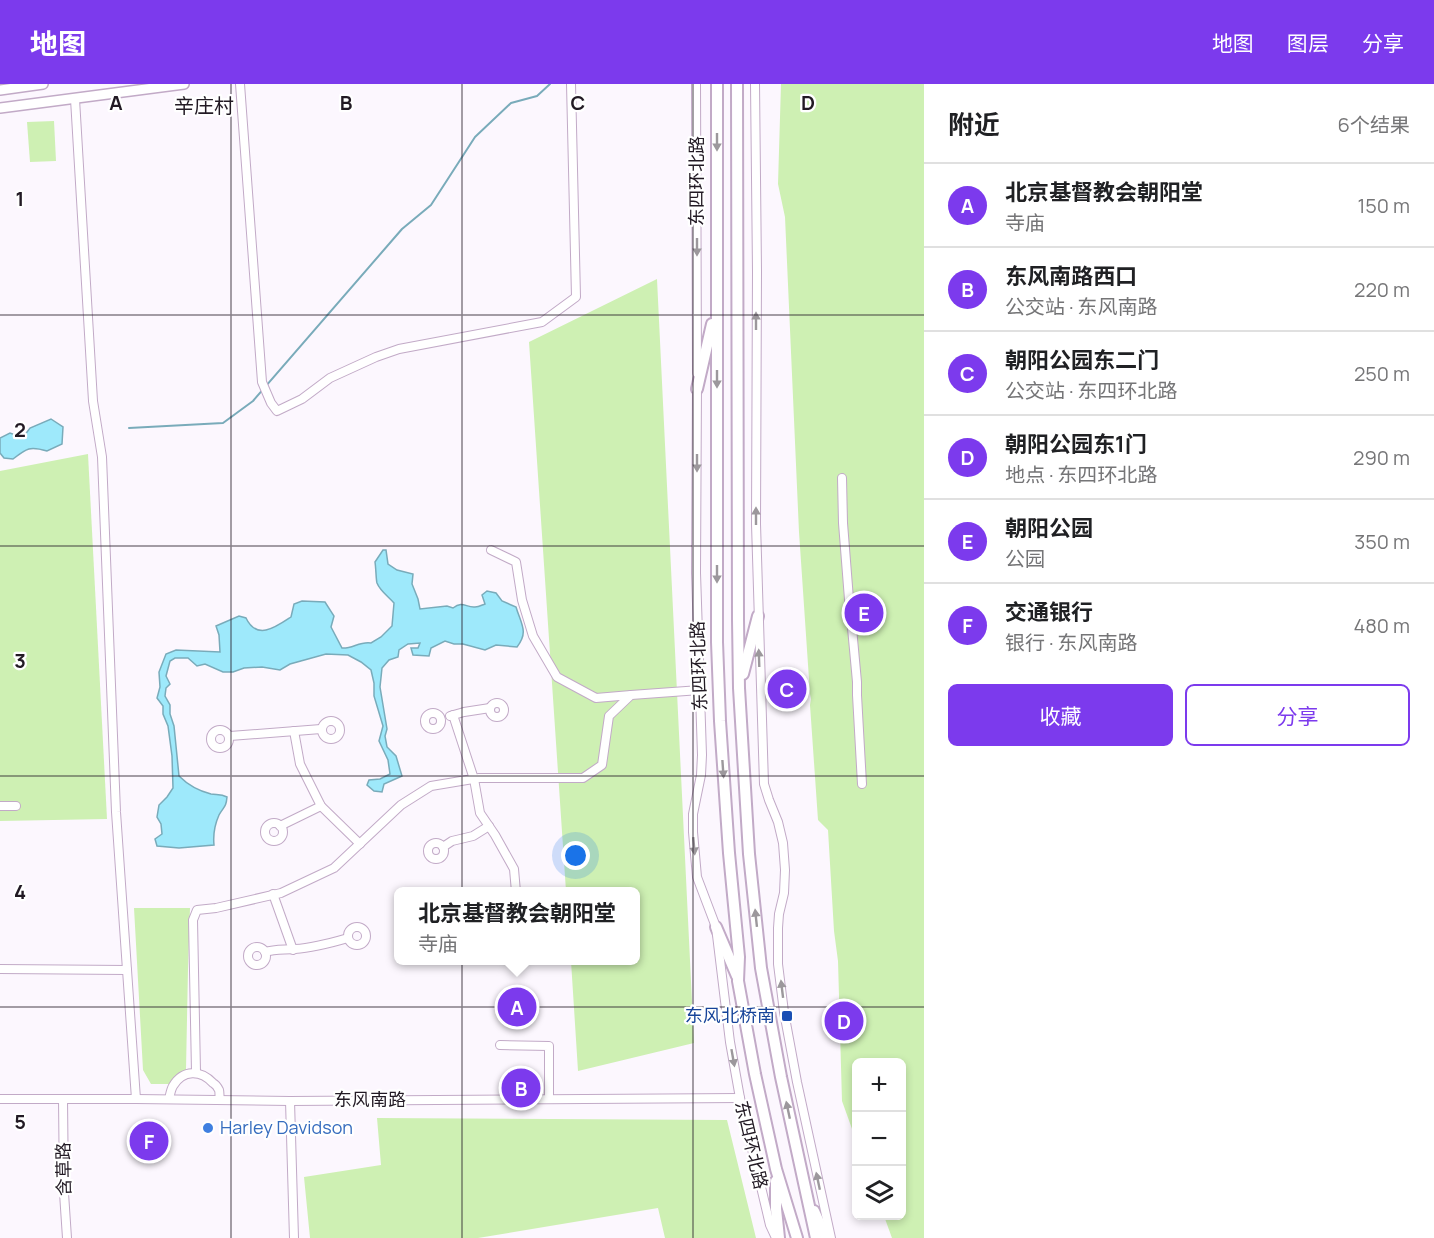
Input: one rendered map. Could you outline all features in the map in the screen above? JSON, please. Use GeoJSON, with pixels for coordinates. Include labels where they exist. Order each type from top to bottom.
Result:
{"type":"FeatureCollection","features":[{"type":"Feature","properties":{"kind":"highway","name":"东四环北路"},"geometry":{"type":"LineString","coordinates":[[717,84],[717,642],[729,853],[739,957],[738,981],[776,1169],[796,1238]]}},
{"type":"Feature","properties":{"kind":"highway"},"geometry":{"type":"LineString","coordinates":[[737,84],[739,688],[749,855],[761,968],[781,1077],[816,1238]]}},
{"type":"Feature","properties":{"kind":"highway"},"geometry":{"type":"LineString","coordinates":[[697,389],[716,306]]}},
{"type":"Feature","properties":{"kind":"highway"},"geometry":{"type":"LineString","coordinates":[[739,688],[758,616]]}},
{"type":"Feature","properties":{"kind":"highway"},"geometry":{"type":"LineString","coordinates":[[716,927],[738,981]]}},
{"type":"Feature","properties":{"kind":"highway"},"geometry":{"type":"LineString","coordinates":[[776,1169],[778,1238]]}},
{"type":"Feature","properties":{"kind":"highway"},"geometry":{"type":"LineString","coordinates":[[804,1188],[829,1238]]}},
{"type":"Feature","properties":{"kind":"main road"},"geometry":{"type":"LineString","coordinates":[[0,90],[43,84]]}},
{"type":"Feature","properties":{"kind":"main road"},"geometry":{"type":"LineString","coordinates":[[0,108],[184,84]]}},
{"type":"Feature","properties":{"kind":"street"},"geometry":{"type":"LineString","coordinates":[[240,84],[262,382],[271,403],[278,411],[302,399],[330,378],[376,357],[399,349],[542,322],[576,297],[571,84]]}},
{"type":"Feature","properties":{"kind":"street","name":"东四环北路"},"geometry":{"type":"LineString","coordinates":[[696,84],[696,573],[701,775],[693,814],[693,832],[697,877],[716,927],[730,1042],[740,1098],[770,1226],[778,1238]]}},
{"type":"Feature","properties":{"kind":"street"},"geometry":{"type":"LineString","coordinates":[[755,84],[756,524],[764,784],[783,843],[785,870],[784,893],[779,914],[778,964],[784,1012],[829,1238]]}},
{"type":"Feature","properties":{"kind":"street"},"geometry":{"type":"LineString","coordinates":[[75,99],[93,401],[102,457],[116,812],[136,1099]]}},
{"type":"Feature","properties":{"kind":"street"},"geometry":{"type":"LineString","coordinates":[[843,478],[843,523],[857,682],[862,784]]}},
{"type":"Feature","properties":{"kind":"street"},"geometry":{"type":"LineString","coordinates":[[491,549],[516,562],[522,600],[533,636],[557,677],[596,698],[700,690]]}},
{"type":"Feature","properties":{"kind":"street"},"geometry":{"type":"LineString","coordinates":[[196,1072],[193,921],[197,910],[216,908],[281,893],[334,868],[401,805],[431,786],[474,779],[583,778],[602,765],[609,716],[631,695]]}},
{"type":"Feature","properties":{"kind":"street"},"geometry":{"type":"LineString","coordinates":[[441,719],[490,708]]}},
{"type":"Feature","properties":{"kind":"street"},"geometry":{"type":"LineString","coordinates":[[453,715],[474,779],[480,813],[514,869],[516,887]]}},
{"type":"Feature","properties":{"kind":"street"},"geometry":{"type":"LineString","coordinates":[[230,736],[321,729]]}},
{"type":"Feature","properties":{"kind":"street"},"geometry":{"type":"LineString","coordinates":[[294,731],[300,764],[321,806],[360,844]]}},
{"type":"Feature","properties":{"kind":"street"},"geometry":{"type":"LineString","coordinates":[[0,806],[16,806]]}},
{"type":"Feature","properties":{"kind":"street"},"geometry":{"type":"LineString","coordinates":[[280,826],[321,806]]}},
{"type":"Feature","properties":{"kind":"street"},"geometry":{"type":"LineString","coordinates":[[443,847],[452,841],[473,836],[489,826]]}},
{"type":"Feature","properties":{"kind":"street"},"geometry":{"type":"LineString","coordinates":[[273,894],[293,950]]}},
{"type":"Feature","properties":{"kind":"street"},"geometry":{"type":"LineString","coordinates":[[265,952],[323,945],[348,938]]}},
{"type":"Feature","properties":{"kind":"street"},"geometry":{"type":"LineString","coordinates":[[0,969],[127,970]]}},
{"type":"Feature","properties":{"kind":"street"},"geometry":{"type":"LineString","coordinates":[[500,1045],[549,1046],[549,1099]]}},
{"type":"Feature","properties":{"kind":"street"},"geometry":{"type":"LineString","coordinates":[[169,1099],[173,1086],[178,1080],[182,1076],[196,1072],[215,1084],[219,1089],[220,1100]]}},
{"type":"Feature","properties":{"kind":"street","name":"东风南路"},"geometry":{"type":"LineString","coordinates":[[0,1099],[290,1101],[740,1098]]}},
{"type":"Feature","properties":{"kind":"street","name":"含草路"},"geometry":{"type":"LineString","coordinates":[[63,1099],[67,1238]]}},
{"type":"Feature","properties":{"kind":"street"},"geometry":{"type":"LineString","coordinates":[[290,1101],[294,1238]]}},
{"type":"Feature","properties":{"kind":"green space"},"geometry":{"type":"Polygon","coordinates":[[[781,84],[924,84],[924,1238],[892,1238],[885,1220],[906,1220],[906,1058],[852,1058],[852,1129],[842,1101],[838,961],[828,830],[818,820],[799,532],[785,217],[778,184],[781,84]]]}},
{"type":"Feature","properties":{"kind":"green space"},"geometry":{"type":"Polygon","coordinates":[[[54,121],[56,161],[30,162],[27,122],[54,121]]]}},
{"type":"Feature","properties":{"kind":"green space"},"geometry":{"type":"Polygon","coordinates":[[[657,279],[694,1043],[578,1071],[571,965],[640,965],[640,887],[566,887],[529,342],[657,279]]]}},
{"type":"Feature","properties":{"kind":"green space"},"geometry":{"type":"Polygon","coordinates":[[[88,454],[107,819],[0,821],[0,471],[88,454]]]}},
{"type":"Feature","properties":{"kind":"green space"},"geometry":{"type":"Polygon","coordinates":[[[134,908],[190,908],[186,1070],[170,1084],[151,1084],[143,1070],[134,908]]]}},
{"type":"Feature","properties":{"kind":"green space"},"geometry":{"type":"Polygon","coordinates":[[[377,1118],[727,1120],[756,1238],[665,1238],[658,1208],[478,1238],[310,1238],[304,1177],[381,1165],[377,1118]]]}},
{"type":"Feature","properties":{"kind":"water"},"geometry":{"type":"Polygon","coordinates":[[[51,419],[63,427],[62,444],[47,451],[29,449],[13,459],[4,458],[0,453],[0,438],[10,433],[24,436],[30,428],[51,419]]]}},
{"type":"Feature","properties":{"kind":"water"},"geometry":{"type":"Polygon","coordinates":[[[383,550],[386,550],[388,564],[397,570],[413,574],[412,584],[420,609],[447,606],[453,608],[462,604],[478,607],[485,604],[482,595],[487,591],[496,593],[502,601],[516,607],[522,623],[521,642],[517,647],[496,645],[485,650],[445,641],[431,648],[429,656],[413,655],[411,648],[418,648],[420,643],[408,644],[399,650],[398,657],[389,660],[382,668],[380,687],[387,729],[385,736],[387,747],[396,756],[402,776],[384,784],[382,792],[374,791],[367,785],[369,780],[380,779],[390,774],[388,760],[379,741],[383,726],[374,696],[371,670],[361,662],[348,655],[326,654],[290,664],[280,670],[262,667],[223,672],[205,664],[197,666],[188,658],[175,658],[170,661],[166,676],[170,684],[166,688],[165,696],[170,705],[174,726],[179,776],[202,791],[227,797],[216,822],[214,845],[179,848],[157,846],[155,839],[162,834],[161,824],[157,817],[159,805],[173,788],[168,726],[163,714],[163,706],[157,698],[160,687],[159,672],[166,654],[176,650],[220,652],[216,626],[239,616],[246,618],[256,629],[267,630],[291,617],[294,604],[302,601],[325,602],[334,616],[331,627],[342,648],[371,643],[392,626],[394,603],[380,589],[376,579],[375,562],[383,550]]]}},
{"type":"Feature","properties":{"kind":"waterway"},"geometry":{"type":"LineString","coordinates":[[129,428],[223,423],[253,401],[402,229],[431,205],[475,137],[511,103],[537,96],[550,84]]}},
{"type":"Feature","properties":{"kind":"place","name":"朝阳公园"},"geometry":{"type":"Point","coordinates":[864,613]}},
{"type":"Feature","properties":{"kind":"place","name":"朝阳公园东二门"},"geometry":{"type":"Point","coordinates":[787,689]}},
{"type":"Feature","properties":{"kind":"place","name":"北京基督教会朝阳堂"},"geometry":{"type":"Point","coordinates":[517,1007]}},
{"type":"Feature","properties":{"kind":"place","name":"东风北桥南"},"geometry":{"type":"Point","coordinates":[787,1016]}},
{"type":"Feature","properties":{"kind":"place","name":"朝阳公园东1门"},"geometry":{"type":"Point","coordinates":[844,1021]}},
{"type":"Feature","properties":{"kind":"place","name":"东风南路西口"},"geometry":{"type":"Point","coordinates":[521,1088]}},
{"type":"Feature","properties":{"kind":"place","name":"Harley Davidson"},"geometry":{"type":"Point","coordinates":[208,1128]}},
{"type":"Feature","properties":{"kind":"place","name":"交通银行"},"geometry":{"type":"Point","coordinates":[149,1141]}},
{"type":"Feature","properties":{"kind":"district","name":"辛庄村"},"geometry":{"type":"Point","coordinates":[204,106]}}]}
